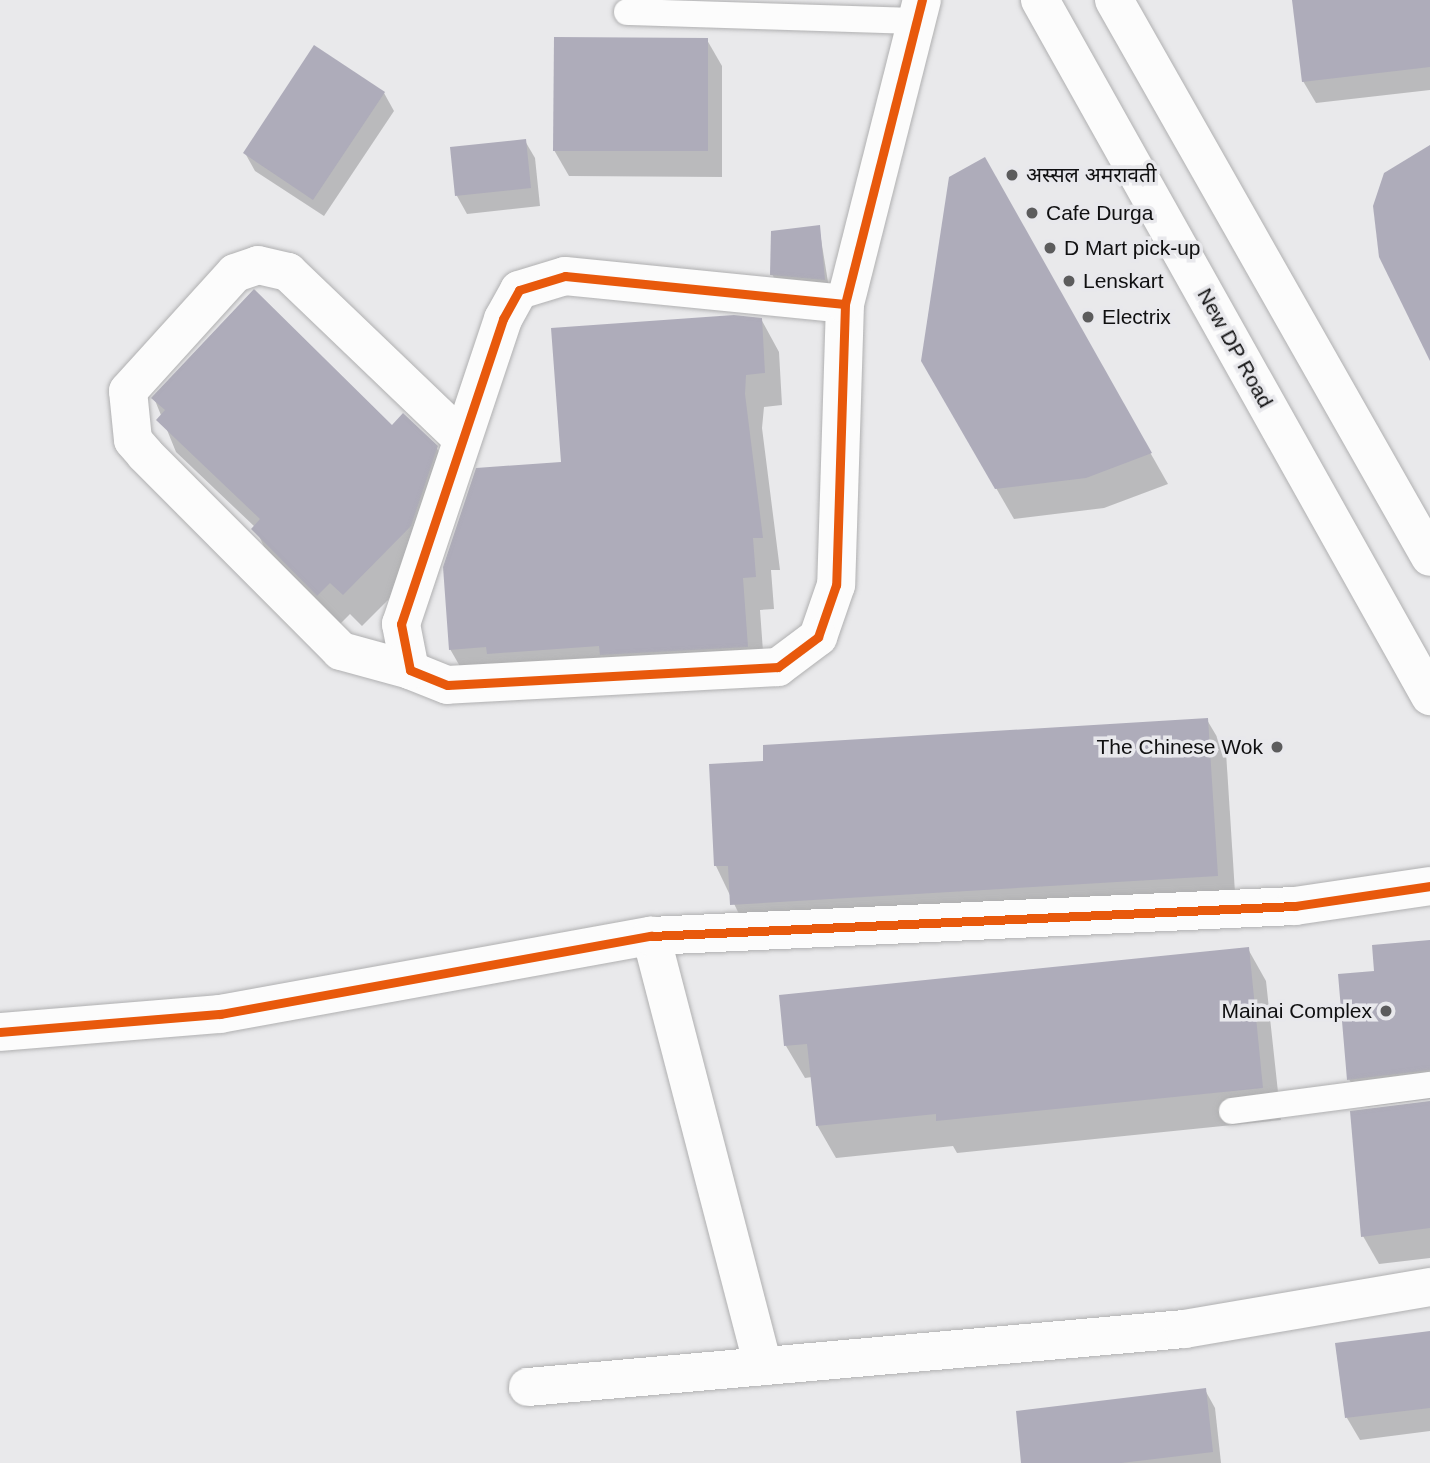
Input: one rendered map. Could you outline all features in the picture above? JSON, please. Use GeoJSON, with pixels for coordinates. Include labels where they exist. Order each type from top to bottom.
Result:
{"type":"FeatureCollection","features":[{"type":"Feature","properties":{"kind":"street","name":"New DP Road"},"geometry":{"type":"LineString","coordinates":[[1040,0],[1430,696]]}},
{"type":"Feature","properties":{"kind":"street"},"geometry":{"type":"LineString","coordinates":[[1114,0],[1430,557]]}},
{"type":"Feature","properties":{"kind":"street"},"geometry":{"type":"LineString","coordinates":[[462,439],[288,272],[258,265],[235,272],[128,391],[133,440],[341,651],[410,670],[447,685],[778,667],[818,637],[836,585],[845,304],[920,11]]}},
{"type":"Feature","properties":{"kind":"street"},"geometry":{"type":"LineString","coordinates":[[410,670],[401,624],[503,319],[519,290],[565,276],[845,304]]}},
{"type":"Feature","properties":{"kind":"street"},"geometry":{"type":"LineString","coordinates":[[0,1032],[220,1014],[651,936],[1295,906],[1430,886]]}},
{"type":"Feature","properties":{"kind":"street"},"geometry":{"type":"LineString","coordinates":[[651,936],[764,1366]]}},
{"type":"Feature","properties":{"kind":"street"},"geometry":{"type":"LineString","coordinates":[[528,1387],[1184,1329],[1430,1287]]}},
{"type":"Feature","properties":{"kind":"lane"},"geometry":{"type":"LineString","coordinates":[[627,12],[920,11]]}},
{"type":"Feature","properties":{"kind":"lane"},"geometry":{"type":"LineString","coordinates":[[1232,1111],[1430,1084]]}},
{"type":"Feature","properties":{"kind":"building"},"geometry":{"type":"Polygon","coordinates":[[[1292,0],[1430,0],[1430,67],[1302,82],[1292,0]]]}},
{"type":"Feature","properties":{"kind":"building"},"geometry":{"type":"Polygon","coordinates":[[[554,37],[708,38],[708,151],[553,151],[554,37]]]}},
{"type":"Feature","properties":{"kind":"building"},"geometry":{"type":"Polygon","coordinates":[[[314,45],[385,92],[313,200],[243,153],[314,45]]]}},
{"type":"Feature","properties":{"kind":"building"},"geometry":{"type":"Polygon","coordinates":[[[526,139],[531,188],[455,196],[450,147],[526,139]]]}},
{"type":"Feature","properties":{"kind":"building"},"geometry":{"type":"Polygon","coordinates":[[[1430,145],[1430,361],[1379,257],[1373,206],[1384,173],[1430,145]]]}},
{"type":"Feature","properties":{"kind":"building"},"geometry":{"type":"Polygon","coordinates":[[[985,157],[1152,453],[1086,478],[995,489],[921,361],[949,177],[985,157]]]}},
{"type":"Feature","properties":{"kind":"building"},"geometry":{"type":"Polygon","coordinates":[[[820,225],[825,280],[770,275],[771,231],[820,225]]]}},
{"type":"Feature","properties":{"kind":"building"},"geometry":{"type":"Polygon","coordinates":[[[254,289],[392,425],[403,413],[438,446],[411,526],[343,595],[330,583],[317,596],[251,529],[260,519],[156,420],[165,410],[151,398],[254,289]]]}},
{"type":"Feature","properties":{"kind":"building"},"geometry":{"type":"Polygon","coordinates":[[[734,315],[762,318],[765,373],[746,375],[745,394],[763,538],[753,538],[756,577],[743,578],[748,647],[600,655],[599,646],[487,654],[486,647],[449,650],[443,567],[476,468],[561,462],[551,328],[734,315]]]}},
{"type":"Feature","properties":{"kind":"building"},"geometry":{"type":"Polygon","coordinates":[[[1208,718],[1218,876],[730,905],[728,866],[714,866],[709,764],[763,761],[763,745],[1208,718]]]}},
{"type":"Feature","properties":{"kind":"building","name":"Mainai Complex"},"geometry":{"type":"Polygon","coordinates":[[[1430,940],[1430,1070],[1347,1080],[1338,974],[1374,971],[1372,945],[1430,940]]]}},
{"type":"Feature","properties":{"kind":"building"},"geometry":{"type":"Polygon","coordinates":[[[1249,947],[1263,1088],[936,1121],[936,1114],[816,1126],[807,1044],[784,1046],[779,995],[1249,947]]]}},
{"type":"Feature","properties":{"kind":"building"},"geometry":{"type":"Polygon","coordinates":[[[1430,1101],[1430,1228],[1361,1237],[1350,1111],[1430,1101]]]}},
{"type":"Feature","properties":{"kind":"building"},"geometry":{"type":"Polygon","coordinates":[[[1430,1331],[1430,1408],[1345,1418],[1335,1343],[1430,1331]]]}},
{"type":"Feature","properties":{"kind":"building"},"geometry":{"type":"Polygon","coordinates":[[[1206,1388],[1213,1452],[1121,1463],[1021,1463],[1016,1411],[1206,1388]]]}},
{"type":"Feature","properties":{"kind":"cycle path"},"geometry":{"type":"LineString","coordinates":[[845,304],[836,585],[818,637],[778,667],[447,685],[410,670],[401,624],[503,319],[519,290],[565,276],[845,304],[922,0]]}},
{"type":"Feature","properties":{"kind":"cycle path"},"geometry":{"type":"LineString","coordinates":[[0,1032],[220,1014],[651,936],[1295,906],[1430,886]]}},
{"type":"Feature","properties":{"kind":"place","name":"अस्सल अमरावती"},"geometry":{"type":"Point","coordinates":[1012,175]}},
{"type":"Feature","properties":{"kind":"place","name":"Cafe Durga"},"geometry":{"type":"Point","coordinates":[1032,213]}},
{"type":"Feature","properties":{"kind":"place","name":"D Mart pick-up"},"geometry":{"type":"Point","coordinates":[1050,248]}},
{"type":"Feature","properties":{"kind":"place","name":"Lenskart"},"geometry":{"type":"Point","coordinates":[1069,281]}},
{"type":"Feature","properties":{"kind":"place","name":"Electrix"},"geometry":{"type":"Point","coordinates":[1088,317]}},
{"type":"Feature","properties":{"kind":"place","name":"The Chinese Wok"},"geometry":{"type":"Point","coordinates":[1277,747]}},
{"type":"Feature","properties":{"kind":"place","name":"Mainai Complex"},"geometry":{"type":"Point","coordinates":[1386,1011]}}]}
